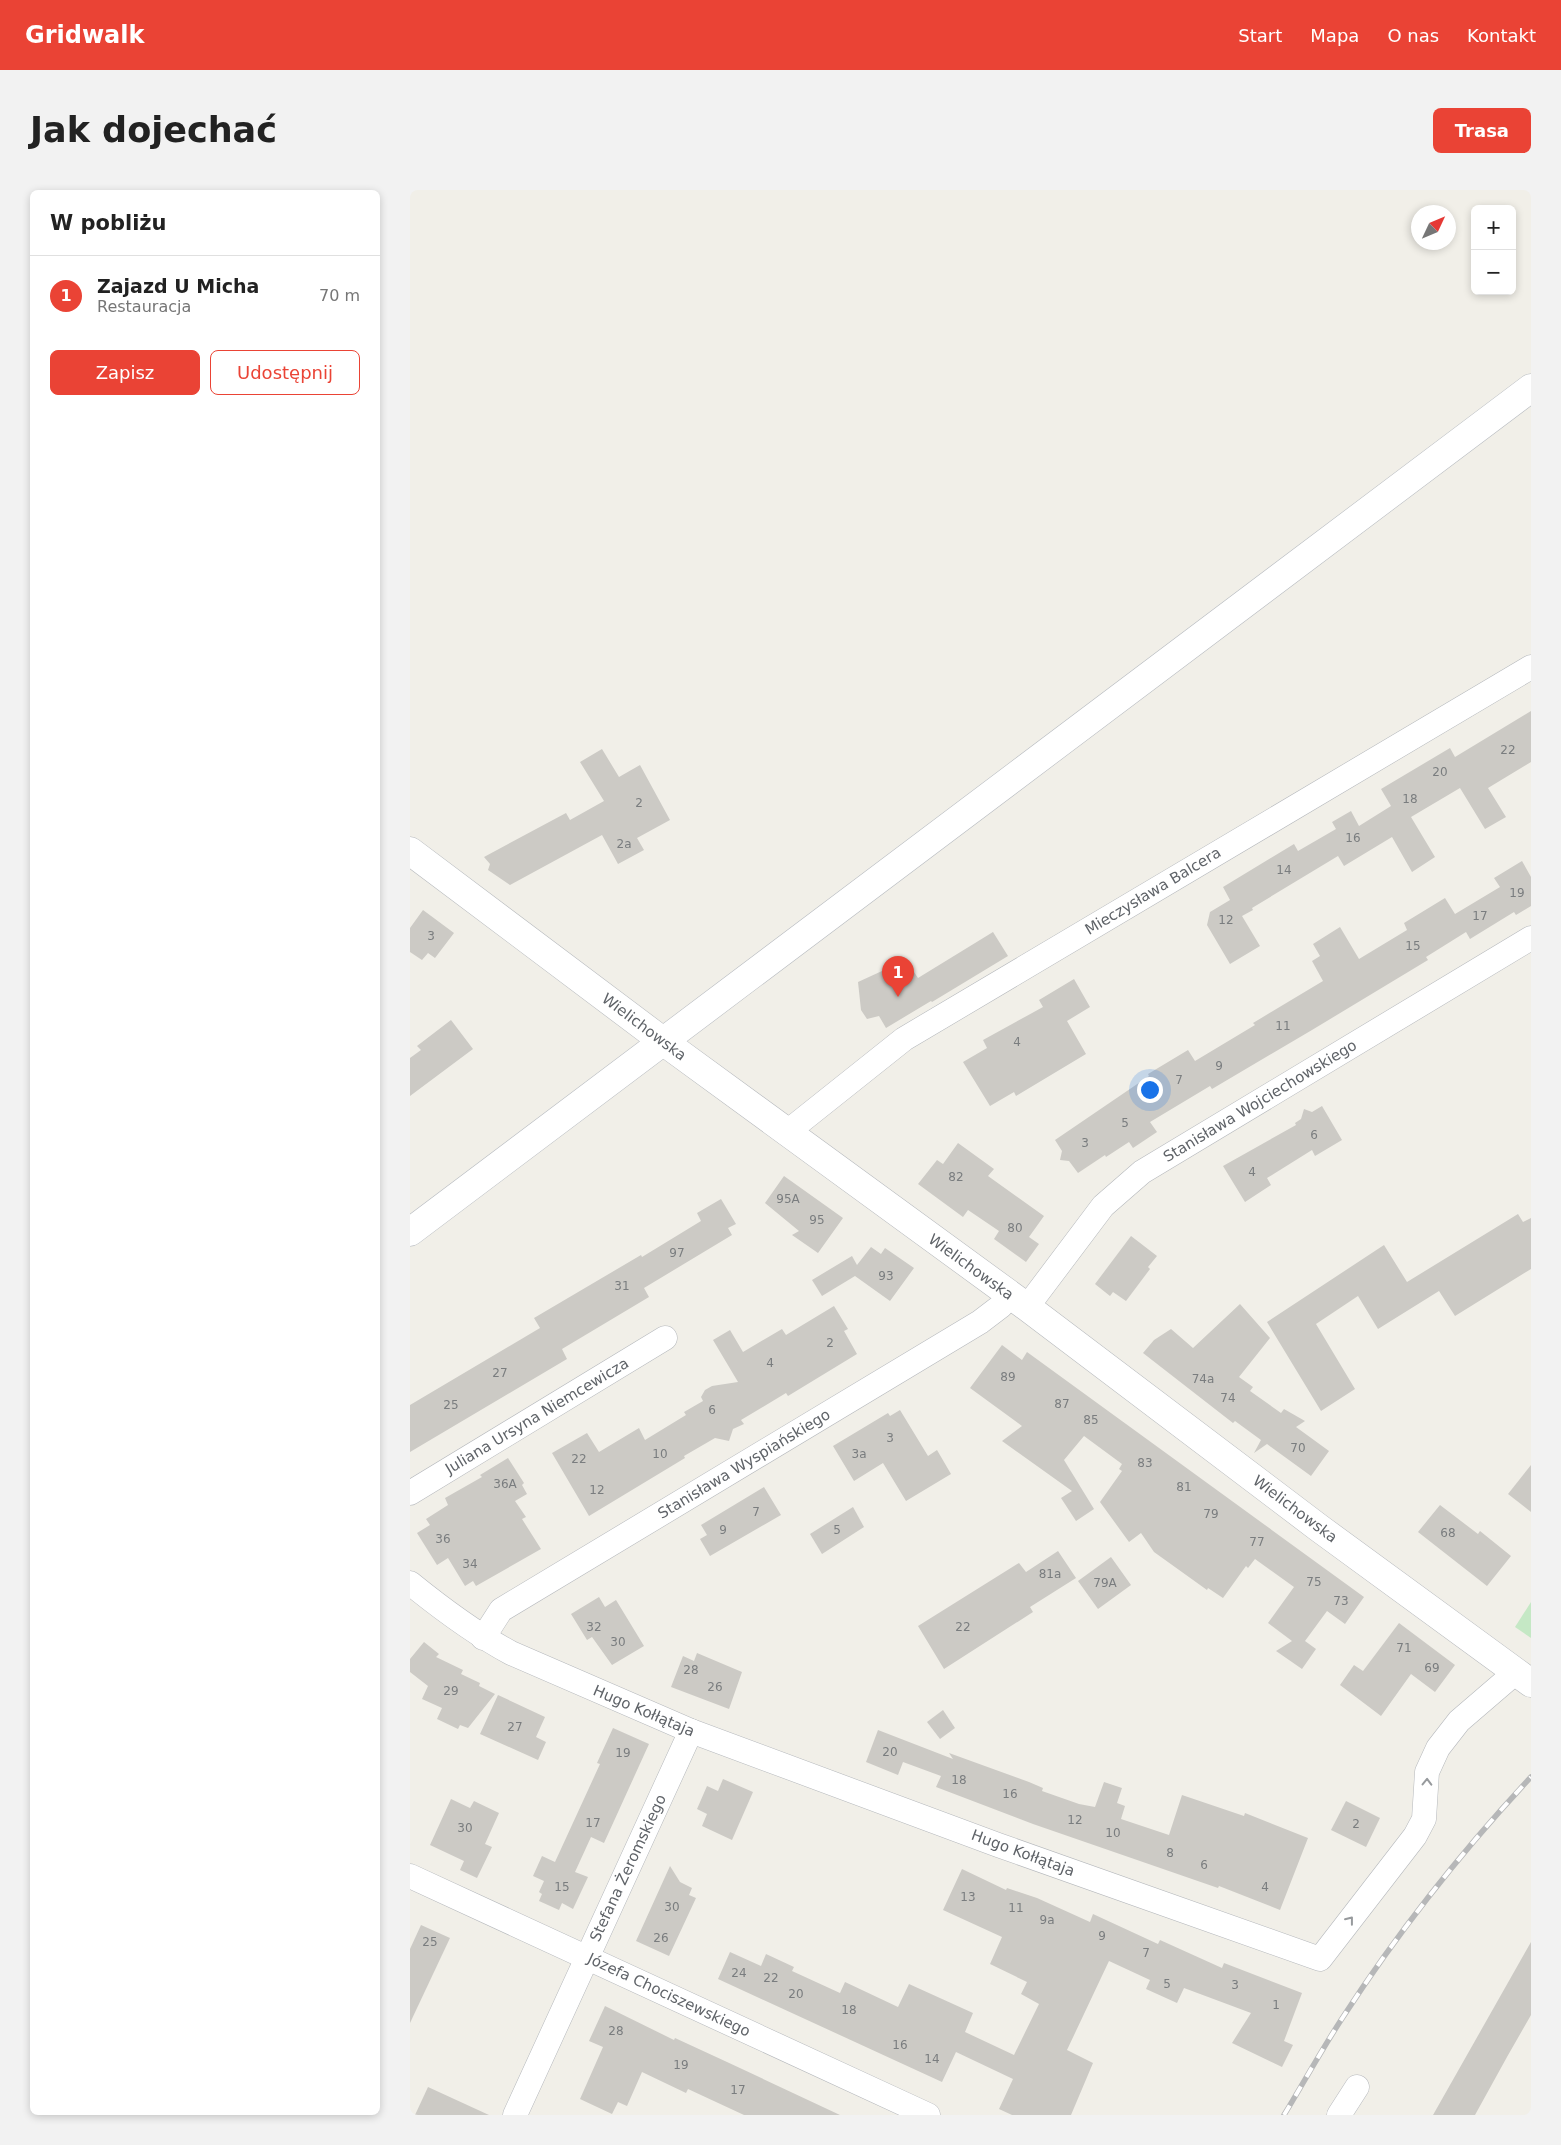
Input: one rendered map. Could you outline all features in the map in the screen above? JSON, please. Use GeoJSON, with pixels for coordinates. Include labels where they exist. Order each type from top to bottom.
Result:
{"type":"FeatureCollection","features":[{"type":"Feature","properties":{"kind":"main road"},"geometry":{"type":"LineString","coordinates":[[410,1232],[1531,388]]}},
{"type":"Feature","properties":{"kind":"main road","name":"Wielichowska"},"geometry":{"type":"LineString","coordinates":[[410,852],[786,1133],[1019,1301],[1319,1528],[1523,1677]]}},
{"type":"Feature","properties":{"kind":"street","name":"Mieczysława Balcera"},"geometry":{"type":"LineString","coordinates":[[786,1133],[904,1039],[1531,667]]}},
{"type":"Feature","properties":{"kind":"street","name":"Stanisława Wojciechowskiego"},"geometry":{"type":"LineString","coordinates":[[1019,1301],[1103,1206],[1142,1172],[1531,938]]}},
{"type":"Feature","properties":{"kind":"street","name":"Stanisława Wyspiańskiego"},"geometry":{"type":"LineString","coordinates":[[483,1638],[501,1610],[980,1322],[1001,1306],[1019,1301]]}},
{"type":"Feature","properties":{"kind":"street","name":"Juliana Ursyna Niemcewicza"},"geometry":{"type":"LineString","coordinates":[[410,1493],[665,1338]]}},
{"type":"Feature","properties":{"kind":"street","name":"Hugo Kołłątaja"},"geometry":{"type":"LineString","coordinates":[[410,1583],[449,1615],[483,1638],[541,1667],[691,1731],[998,1845],[1320,1959],[1415,1836],[1424,1819],[1427,1772],[1438,1748],[1459,1721],[1523,1677]]}},
{"type":"Feature","properties":{"kind":"street","name":"Stefana Żeromskiego"},"geometry":{"type":"LineString","coordinates":[[515,2115],[691,1731]]}},
{"type":"Feature","properties":{"kind":"street","name":"Józefa Chociszewskiego"},"geometry":{"type":"LineString","coordinates":[[410,1876],[928,2115]]}},
{"type":"Feature","properties":{"kind":"street"},"geometry":{"type":"LineString","coordinates":[[1339,2115],[1356,2087]]}},
{"type":"Feature","properties":{"kind":"green space"},"geometry":{"type":"Polygon","coordinates":[[[1531,1602],[1531,1638],[1515,1627],[1531,1602]]]}},
{"type":"Feature","properties":{"kind":"building"},"geometry":{"type":"Polygon","coordinates":[[[1531,711],[1531,762],[1488,788],[1506,817],[1485,829],[1460,788],[1411,817],[1435,857],[1412,872],[1392,837],[1344,866],[1338,856],[1242,916],[1260,946],[1230,964],[1207,925],[1210,912],[1230,900],[1223,887],[1294,844],[1298,851],[1336,829],[1332,822],[1351,811],[1359,826],[1391,806],[1381,789],[1450,748],[1455,757],[1531,711]]]}},
{"type":"Feature","properties":{"kind":"building"},"geometry":{"type":"Polygon","coordinates":[[[602,749],[619,777],[640,765],[670,820],[637,838],[644,850],[618,864],[602,835],[510,885],[488,870],[490,864],[484,857],[566,813],[570,820],[604,801],[580,762],[602,749]]]}},
{"type":"Feature","properties":{"kind":"building"},"geometry":{"type":"Polygon","coordinates":[[[1522,861],[1531,877],[1531,906],[1516,915],[1514,912],[1470,939],[1466,932],[1426,957],[1428,960],[1312,1030],[1212,1089],[1210,1086],[1150,1122],[1157,1132],[1133,1148],[1129,1142],[1078,1173],[1069,1161],[1060,1160],[1062,1151],[1055,1140],[1149,1076],[1148,1074],[1188,1050],[1195,1061],[1323,981],[1312,961],[1320,956],[1313,944],[1340,927],[1359,959],[1407,930],[1404,923],[1445,898],[1455,914],[1500,887],[1494,878],[1522,861]]]}},
{"type":"Feature","properties":{"kind":"building"},"geometry":{"type":"Polygon","coordinates":[[[423,910],[454,933],[435,958],[428,953],[422,960],[410,952],[410,928],[423,910]]]}},
{"type":"Feature","properties":{"kind":"building"},"geometry":{"type":"Polygon","coordinates":[[[993,932],[1008,956],[932,1002],[886,1028],[879,1016],[867,1019],[861,1010],[858,982],[906,960],[918,978],[993,932]]]}},
{"type":"Feature","properties":{"kind":"building"},"geometry":{"type":"Polygon","coordinates":[[[1074,979],[1090,1007],[1067,1021],[1086,1054],[1016,1096],[1014,1092],[990,1106],[963,1062],[987,1048],[983,1040],[1043,1007],[1039,1000],[1074,979]]]}},
{"type":"Feature","properties":{"kind":"building"},"geometry":{"type":"Polygon","coordinates":[[[451,1020],[473,1049],[410,1096],[410,1058],[421,1050],[417,1046],[451,1020]]]}},
{"type":"Feature","properties":{"kind":"building"},"geometry":{"type":"Polygon","coordinates":[[[1322,1106],[1342,1140],[1315,1156],[1312,1150],[1267,1178],[1271,1185],[1245,1202],[1223,1166],[1296,1125],[1295,1123],[1301,1119],[1304,1109],[1312,1112],[1322,1106]]]}},
{"type":"Feature","properties":{"kind":"building"},"geometry":{"type":"Polygon","coordinates":[[[958,1143],[994,1169],[988,1176],[1044,1216],[1029,1237],[1039,1244],[1026,1262],[994,1239],[999,1231],[968,1210],[963,1217],[918,1184],[937,1160],[943,1164],[958,1143]]]}},
{"type":"Feature","properties":{"kind":"building"},"geometry":{"type":"Polygon","coordinates":[[[784,1176],[843,1218],[818,1253],[792,1235],[799,1231],[765,1203],[784,1176]]]}},
{"type":"Feature","properties":{"kind":"building"},"geometry":{"type":"Polygon","coordinates":[[[721,1199],[736,1224],[728,1228],[732,1235],[644,1288],[649,1297],[562,1349],[567,1359],[410,1452],[410,1405],[540,1328],[534,1318],[701,1221],[697,1213],[721,1199]]]}},
{"type":"Feature","properties":{"kind":"building"},"geometry":{"type":"Polygon","coordinates":[[[1518,1214],[1523,1222],[1531,1218],[1531,1269],[1455,1316],[1439,1291],[1378,1329],[1358,1296],[1316,1324],[1355,1389],[1321,1411],[1267,1322],[1384,1245],[1407,1282],[1518,1214]]]}},
{"type":"Feature","properties":{"kind":"building"},"geometry":{"type":"Polygon","coordinates":[[[1131,1236],[1157,1256],[1148,1267],[1150,1269],[1126,1301],[1113,1292],[1110,1296],[1095,1284],[1131,1236]]]}},
{"type":"Feature","properties":{"kind":"building"},"geometry":{"type":"Polygon","coordinates":[[[871,1247],[881,1254],[885,1248],[914,1268],[890,1301],[855,1276],[822,1296],[812,1280],[852,1256],[857,1265],[871,1247]]]}},
{"type":"Feature","properties":{"kind":"building"},"geometry":{"type":"Polygon","coordinates":[[[1240,1304],[1270,1338],[1239,1377],[1253,1387],[1250,1391],[1281,1413],[1284,1409],[1305,1421],[1296,1427],[1329,1451],[1311,1476],[1267,1444],[1254,1453],[1261,1440],[1235,1421],[1233,1423],[1143,1353],[1154,1340],[1171,1329],[1193,1348],[1240,1304]]]}},
{"type":"Feature","properties":{"kind":"building"},"geometry":{"type":"Polygon","coordinates":[[[834,1306],[848,1329],[844,1331],[857,1354],[788,1396],[786,1393],[741,1420],[744,1424],[733,1429],[729,1441],[715,1438],[589,1516],[552,1453],[587,1433],[599,1452],[639,1428],[645,1440],[686,1415],[684,1412],[703,1401],[701,1397],[705,1390],[712,1386],[738,1382],[713,1340],[730,1330],[743,1352],[782,1329],[786,1335],[834,1306]]]}},
{"type":"Feature","properties":{"kind":"building"},"geometry":{"type":"Polygon","coordinates":[[[1002,1345],[1022,1360],[1027,1352],[1364,1597],[1345,1624],[1327,1611],[1305,1641],[1316,1649],[1302,1669],[1276,1651],[1292,1641],[1268,1623],[1294,1587],[1255,1559],[1248,1568],[1246,1566],[1223,1598],[1208,1588],[1207,1590],[1154,1552],[1141,1533],[1129,1542],[1100,1502],[1122,1471],[1119,1469],[1122,1464],[1084,1436],[1064,1460],[1094,1509],[1076,1521],[1061,1498],[1072,1491],[1002,1441],[1022,1426],[970,1388],[1002,1345]]]}},
{"type":"Feature","properties":{"kind":"building"},"geometry":{"type":"Polygon","coordinates":[[[900,1410],[928,1456],[937,1450],[951,1474],[906,1501],[883,1463],[854,1481],[833,1446],[888,1413],[890,1416],[900,1410]]]}},
{"type":"Feature","properties":{"kind":"building"},"geometry":{"type":"Polygon","coordinates":[[[508,1458],[524,1483],[522,1485],[527,1494],[515,1501],[526,1517],[522,1519],[541,1549],[476,1586],[473,1581],[465,1586],[448,1558],[437,1565],[417,1533],[430,1525],[426,1519],[448,1505],[445,1498],[482,1477],[480,1475],[508,1458]]]}},
{"type":"Feature","properties":{"kind":"building"},"geometry":{"type":"Polygon","coordinates":[[[1531,1465],[1531,1512],[1508,1494],[1531,1465]]]}},
{"type":"Feature","properties":{"kind":"building"},"geometry":{"type":"Polygon","coordinates":[[[764,1487],[781,1515],[710,1556],[700,1539],[707,1535],[701,1525],[764,1487]]]}},
{"type":"Feature","properties":{"kind":"building"},"geometry":{"type":"Polygon","coordinates":[[[1440,1505],[1478,1534],[1480,1531],[1511,1556],[1487,1586],[1418,1532],[1440,1505]]]}},
{"type":"Feature","properties":{"kind":"building"},"geometry":{"type":"Polygon","coordinates":[[[853,1507],[864,1527],[822,1554],[810,1534],[853,1507]]]}},
{"type":"Feature","properties":{"kind":"building"},"geometry":{"type":"Polygon","coordinates":[[[1058,1551],[1076,1578],[1030,1607],[1033,1612],[944,1669],[918,1626],[1019,1563],[1026,1572],[1058,1551]]]}},
{"type":"Feature","properties":{"kind":"building"},"geometry":{"type":"Polygon","coordinates":[[[1111,1557],[1131,1585],[1098,1609],[1078,1581],[1111,1557]]]}},
{"type":"Feature","properties":{"kind":"building"},"geometry":{"type":"Polygon","coordinates":[[[599,1597],[605,1607],[616,1600],[644,1646],[612,1665],[592,1637],[587,1640],[571,1614],[599,1597]]]}},
{"type":"Feature","properties":{"kind":"building"},"geometry":{"type":"Polygon","coordinates":[[[1399,1623],[1455,1665],[1435,1692],[1411,1674],[1381,1716],[1340,1685],[1354,1665],[1363,1671],[1399,1623]]]}},
{"type":"Feature","properties":{"kind":"building"},"geometry":{"type":"Polygon","coordinates":[[[424,1642],[439,1654],[436,1657],[463,1670],[461,1674],[480,1683],[479,1686],[495,1694],[468,1728],[460,1725],[458,1729],[437,1719],[442,1708],[422,1699],[428,1686],[410,1672],[410,1659],[424,1642]]]}},
{"type":"Feature","properties":{"kind":"building"},"geometry":{"type":"Polygon","coordinates":[[[697,1653],[742,1672],[729,1709],[671,1687],[683,1656],[694,1661],[697,1653]]]}},
{"type":"Feature","properties":{"kind":"building"},"geometry":{"type":"Polygon","coordinates":[[[498,1695],[545,1717],[536,1737],[546,1742],[538,1760],[480,1734],[498,1695]]]}},
{"type":"Feature","properties":{"kind":"building"},"geometry":{"type":"Polygon","coordinates":[[[943,1710],[955,1728],[940,1739],[927,1722],[943,1710]]]}},
{"type":"Feature","properties":{"kind":"building"},"geometry":{"type":"Polygon","coordinates":[[[613,1728],[649,1744],[604,1843],[591,1837],[575,1872],[588,1877],[573,1909],[562,1903],[559,1910],[539,1901],[542,1894],[539,1892],[544,1881],[533,1876],[542,1856],[555,1862],[600,1764],[597,1763],[613,1728]]]}},
{"type":"Feature","properties":{"kind":"building"},"geometry":{"type":"Polygon","coordinates":[[[878,1730],[953,1759],[949,1753],[1029,1782],[1043,1788],[1042,1791],[1079,1804],[1095,1807],[1104,1782],[1122,1788],[1117,1803],[1125,1806],[1121,1819],[1169,1835],[1182,1795],[1244,1816],[1245,1813],[1308,1838],[1280,1910],[1219,1886],[1218,1888],[1033,1824],[936,1787],[941,1776],[903,1762],[898,1775],[866,1762],[878,1730]]]}},
{"type":"Feature","properties":{"kind":"building"},"geometry":{"type":"Polygon","coordinates":[[[723,1779],[753,1792],[732,1840],[702,1826],[707,1814],[697,1809],[707,1786],[718,1791],[723,1779]]]}},
{"type":"Feature","properties":{"kind":"building"},"geometry":{"type":"Polygon","coordinates":[[[451,1799],[470,1808],[474,1801],[499,1813],[485,1844],[492,1847],[477,1878],[460,1870],[464,1861],[430,1845],[451,1799]]]}},
{"type":"Feature","properties":{"kind":"building"},"geometry":{"type":"Polygon","coordinates":[[[1346,1801],[1380,1818],[1366,1847],[1331,1830],[1346,1801]]]}},
{"type":"Feature","properties":{"kind":"building"},"geometry":{"type":"Polygon","coordinates":[[[670,1866],[680,1882],[692,1888],[689,1895],[696,1898],[669,1956],[636,1941],[670,1866]]]}},
{"type":"Feature","properties":{"kind":"building"},"geometry":{"type":"Polygon","coordinates":[[[962,1869],[1006,1890],[1007,1888],[1037,1898],[1090,1922],[1093,1914],[1158,1944],[1160,1940],[1222,1968],[1224,1963],[1302,1993],[1284,2041],[1293,2045],[1282,2067],[1232,2043],[1251,2013],[1184,1988],[1177,2003],[1146,1989],[1150,1980],[1109,1961],[1067,2050],[1093,2063],[1071,2115],[1012,2115],[999,2109],[1013,2079],[956,2052],[942,2082],[718,1979],[730,1952],[761,1966],[766,1954],[794,1967],[792,1971],[840,1993],[845,1982],[898,2007],[909,1984],[973,2013],[965,2032],[1014,2055],[1039,2004],[1021,1994],[1027,1982],[990,1964],[1002,1937],[943,1910],[962,1869]]]}},
{"type":"Feature","properties":{"kind":"building"},"geometry":{"type":"Polygon","coordinates":[[[421,1925],[450,1938],[410,2023],[410,1949],[421,1925]]]}},
{"type":"Feature","properties":{"kind":"building"},"geometry":{"type":"Polygon","coordinates":[[[1531,1942],[1531,2015],[1475,2115],[1433,2115],[1531,1942]]]}},
{"type":"Feature","properties":{"kind":"building"},"geometry":{"type":"Polygon","coordinates":[[[605,2006],[674,2040],[675,2038],[840,2115],[744,2115],[688,2089],[686,2093],[642,2072],[627,2106],[618,2102],[612,2114],[580,2099],[603,2047],[589,2041],[605,2006]]]}},
{"type":"Feature","properties":{"kind":"building"},"geometry":{"type":"Polygon","coordinates":[[[428,2087],[489,2115],[415,2115],[428,2087]]]}},
{"type":"Feature","properties":{"kind":"railway"},"geometry":{"type":"LineString","coordinates":[[1284,2115],[1335,2029],[1408,1923],[1480,1834],[1531,1777]]}},
{"type":"Feature","properties":{"kind":"place","name":"Zajazd U Micha"},"geometry":{"type":"Point","coordinates":[898,997]}}]}
